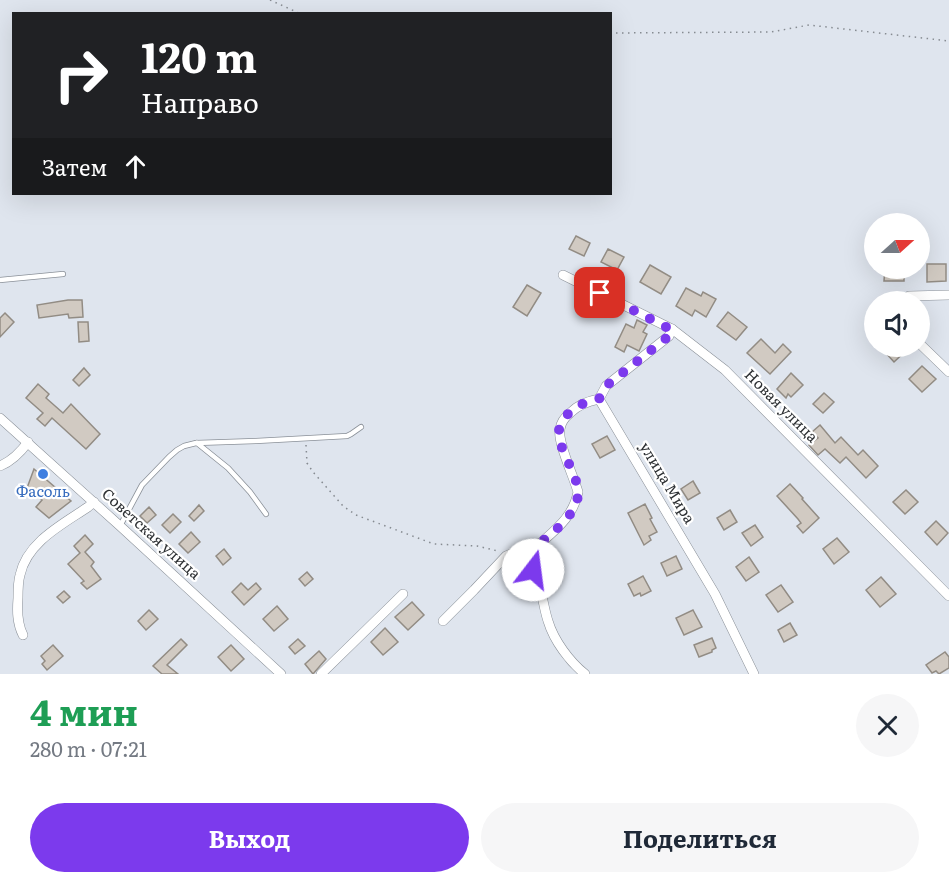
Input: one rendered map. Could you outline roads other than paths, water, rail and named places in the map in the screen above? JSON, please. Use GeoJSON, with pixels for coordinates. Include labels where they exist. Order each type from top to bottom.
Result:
{"type":"FeatureCollection","features":[{"type":"Feature","properties":{"kind":"street","name":"Новая улица"},"geometry":{"type":"LineString","coordinates":[[563,275],[672,330],[725,370],[949,596]]}},
{"type":"Feature","properties":{"kind":"street"},"geometry":{"type":"LineString","coordinates":[[930,295],[949,295]]}},
{"type":"Feature","properties":{"kind":"street"},"geometry":{"type":"LineString","coordinates":[[519,581],[526,573],[533,549],[566,518],[576,500],[578,492],[561,443],[559,431],[561,424],[574,409],[584,403],[599,399],[606,386],[669,336],[672,330]]}},
{"type":"Feature","properties":{"kind":"street"},"geometry":{"type":"LineString","coordinates":[[930,354],[949,372]]}},
{"type":"Feature","properties":{"kind":"street","name":"улица Мира"},"geometry":{"type":"LineString","coordinates":[[599,399],[715,594],[754,674]]}},
{"type":"Feature","properties":{"kind":"street","name":"Советская улица"},"geometry":{"type":"LineString","coordinates":[[0,418],[281,674]]}},
{"type":"Feature","properties":{"kind":"street"},"geometry":{"type":"LineString","coordinates":[[0,466],[8,463],[28,442]]}},
{"type":"Feature","properties":{"kind":"street"},"geometry":{"type":"LineString","coordinates":[[23,635],[19,627],[17,610],[23,564],[41,539],[94,502]]}},
{"type":"Feature","properties":{"kind":"street"},"geometry":{"type":"LineString","coordinates":[[443,621],[506,556],[519,552],[531,555]]}},
{"type":"Feature","properties":{"kind":"street"},"geometry":{"type":"LineString","coordinates":[[531,555],[548,624],[565,652],[585,674]]}},
{"type":"Feature","properties":{"kind":"street"},"geometry":{"type":"LineString","coordinates":[[321,674],[403,594]]}},
{"type":"Feature","properties":{"kind":"lane"},"geometry":{"type":"LineString","coordinates":[[0,280],[63,274]]}},
{"type":"Feature","properties":{"kind":"lane"},"geometry":{"type":"LineString","coordinates":[[120,526],[142,485],[177,450],[196,442],[347,436],[361,427]]}},
{"type":"Feature","properties":{"kind":"lane"},"geometry":{"type":"LineString","coordinates":[[196,442],[228,468],[266,514]]}},
{"type":"Feature","properties":{"kind":"place","name":"Фасоль"},"geometry":{"type":"Point","coordinates":[43,474]}}]}
